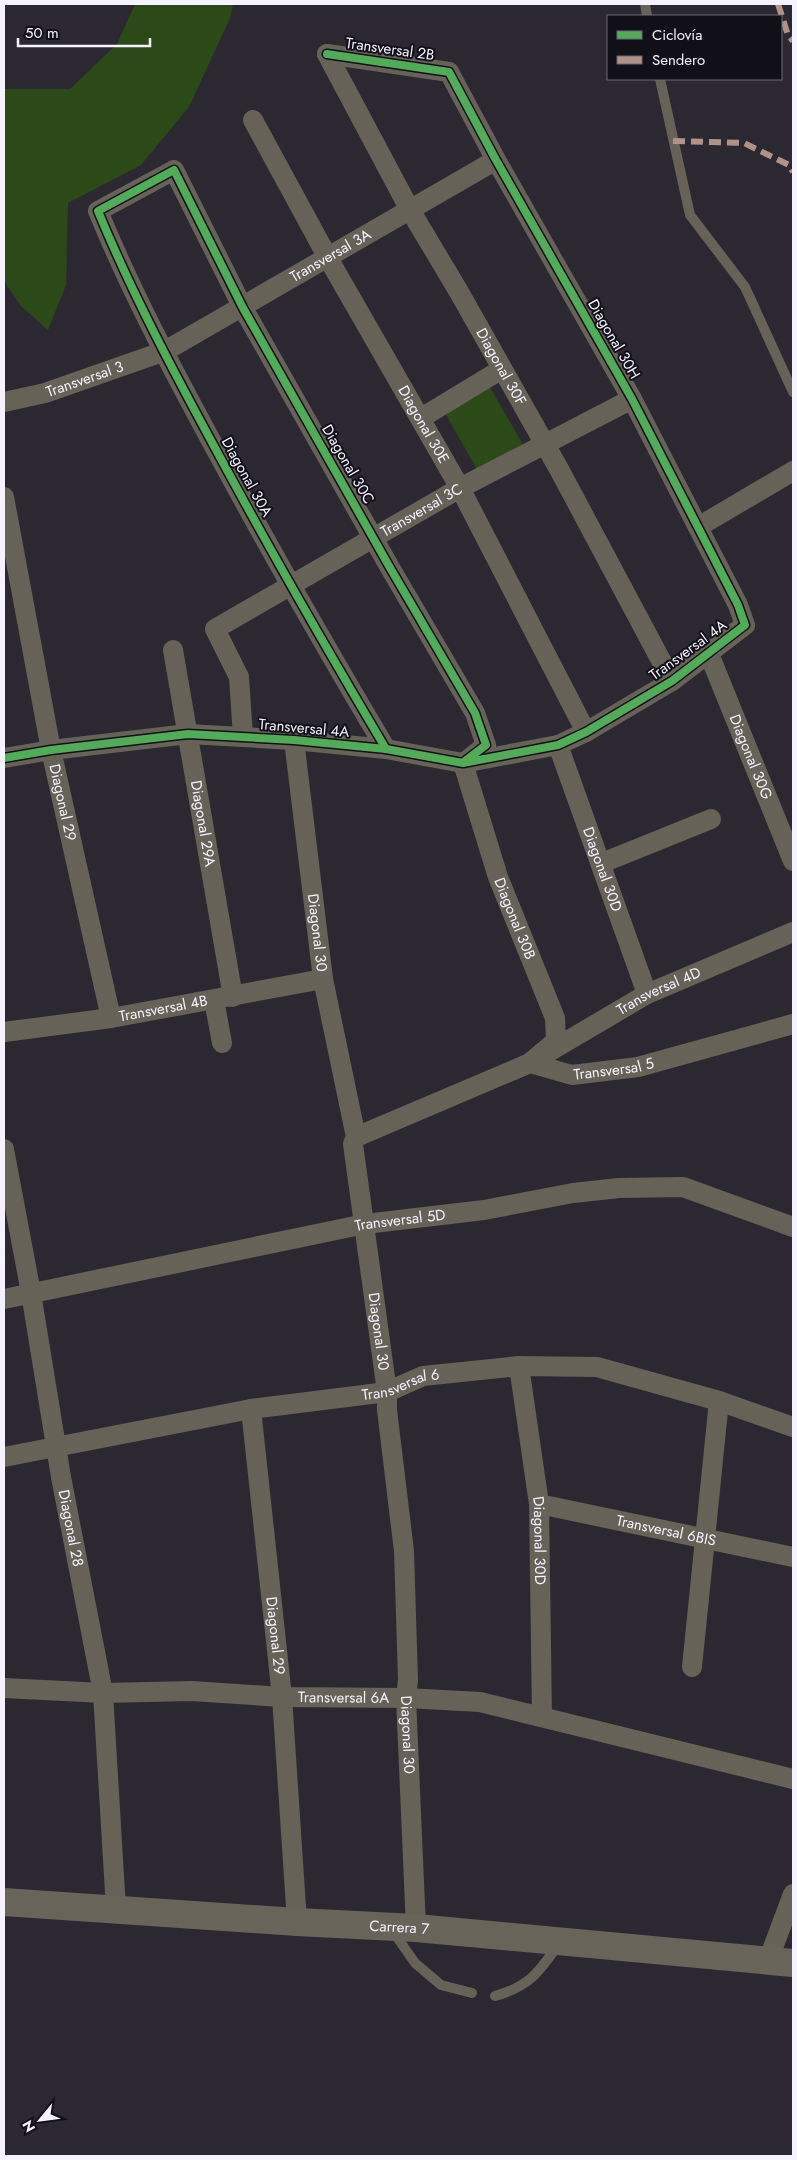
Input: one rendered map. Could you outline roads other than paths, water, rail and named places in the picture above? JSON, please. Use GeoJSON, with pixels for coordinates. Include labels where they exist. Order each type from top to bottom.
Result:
{"type":"FeatureCollection","features":[{"type":"Feature","properties":{"kind":"main road","name":"Carrera 7"},"geometry":{"type":"LineString","coordinates":[[4,1902],[297,1922],[416,1928],[781,1962]]}},
{"type":"Feature","properties":{"kind":"street","name":"Transversal 2B"},"geometry":{"type":"LineString","coordinates":[[327,54],[449,72]]}},
{"type":"Feature","properties":{"kind":"street","name":"Diagonal 30F"},"geometry":{"type":"LineString","coordinates":[[327,54],[410,210],[459,292],[544,444],[672,681]]}},
{"type":"Feature","properties":{"kind":"street","name":"Diagonal 30H"},"geometry":{"type":"LineString","coordinates":[[449,72],[496,160],[632,399],[738,605],[745,625]]}},
{"type":"Feature","properties":{"kind":"street","name":"Diagonal 30E"},"geometry":{"type":"LineString","coordinates":[[253,120],[328,258],[460,488],[586,732]]}},
{"type":"Feature","properties":{"kind":"street","name":"Transversal 3A"},"geometry":{"type":"LineString","coordinates":[[165,351],[243,308],[496,160]]}},
{"type":"Feature","properties":{"kind":"street","name":"Diagonal 30C"},"geometry":{"type":"LineString","coordinates":[[98,211],[174,170],[243,308],[373,538],[475,713],[486,745],[463,763]]}},
{"type":"Feature","properties":{"kind":"street","name":"Diagonal 30A"},"geometry":{"type":"LineString","coordinates":[[98,211],[118,258],[181,386],[290,586],[386,749]]}},
{"type":"Feature","properties":{"kind":"street","name":"Transversal 3"},"geometry":{"type":"LineString","coordinates":[[4,402],[45,393],[165,351]]}},
{"type":"Feature","properties":{"kind":"street"},"geometry":{"type":"LineString","coordinates":[[421,418],[502,370]]}},
{"type":"Feature","properties":{"kind":"street","name":"Transversal 3C"},"geometry":{"type":"LineString","coordinates":[[243,737],[238,678],[215,629],[460,488],[632,399]]}},
{"type":"Feature","properties":{"kind":"street"},"geometry":{"type":"LineString","coordinates":[[698,527],[793,471]]}},
{"type":"Feature","properties":{"kind":"street","name":"Diagonal 29"},"geometry":{"type":"LineString","coordinates":[[4,497],[51,750],[111,1018]]}},
{"type":"Feature","properties":{"kind":"street","name":"Transversal 4A"},"geometry":{"type":"LineString","coordinates":[[4,758],[51,750],[188,734],[294,740],[386,749],[463,763],[558,745],[586,732],[672,681],[745,625]]}},
{"type":"Feature","properties":{"kind":"street","name":"Diagonal 29A"},"geometry":{"type":"LineString","coordinates":[[173,650],[188,734],[223,998],[222,1043]]}},
{"type":"Feature","properties":{"kind":"street","name":"Diagonal 30G"},"geometry":{"type":"LineString","coordinates":[[709,654],[793,861]]}},
{"type":"Feature","properties":{"kind":"street","name":"Diagonal 30"},"geometry":{"type":"LineString","coordinates":[[294,740],[323,979],[356,1137],[353,1144],[366,1224],[404,1551],[408,1680],[406,1698],[416,1928]]}},
{"type":"Feature","properties":{"kind":"street","name":"Diagonal 30D"},"geometry":{"type":"LineString","coordinates":[[558,745],[602,863],[647,994]]}},
{"type":"Feature","properties":{"kind":"street","name":"Diagonal 30B"},"geometry":{"type":"LineString","coordinates":[[463,763],[498,877],[555,1018],[556,1041],[530,1063]]}},
{"type":"Feature","properties":{"kind":"street"},"geometry":{"type":"LineString","coordinates":[[602,863],[711,819]]}},
{"type":"Feature","properties":{"kind":"street","name":"Transversal 4D"},"geometry":{"type":"LineString","coordinates":[[530,1063],[647,994],[793,932]]}},
{"type":"Feature","properties":{"kind":"street","name":"Transversal 4B"},"geometry":{"type":"LineString","coordinates":[[4,1032],[111,1018],[323,979]]}},
{"type":"Feature","properties":{"kind":"street","name":"Transversal 5"},"geometry":{"type":"LineString","coordinates":[[530,1063],[572,1075],[638,1067],[793,1024]]}},
{"type":"Feature","properties":{"kind":"street"},"geometry":{"type":"LineString","coordinates":[[356,1137],[530,1063]]}},
{"type":"Feature","properties":{"kind":"street","name":"Diagonal 28"},"geometry":{"type":"LineString","coordinates":[[4,1149],[31,1293],[56,1448],[103,1693],[116,1909]]}},
{"type":"Feature","properties":{"kind":"street","name":"Transversal 5D"},"geometry":{"type":"LineString","coordinates":[[4,1299],[366,1224],[484,1210],[573,1193],[619,1188],[683,1187],[793,1227]]}},
{"type":"Feature","properties":{"kind":"street","name":"Diagonal 30D"},"geometry":{"type":"LineString","coordinates":[[519,1366],[539,1504],[542,1717]]}},
{"type":"Feature","properties":{"kind":"street","name":"Transversal 6"},"geometry":{"type":"LineString","coordinates":[[4,1457],[252,1409],[387,1392],[423,1376],[519,1366],[597,1367],[719,1401],[793,1427]]}},
{"type":"Feature","properties":{"kind":"street"},"geometry":{"type":"LineString","coordinates":[[692,1667],[719,1401]]}},
{"type":"Feature","properties":{"kind":"street","name":"Diagonal 29"},"geometry":{"type":"LineString","coordinates":[[252,1409],[282,1697],[297,1922]]}},
{"type":"Feature","properties":{"kind":"street","name":"Transversal 6BIS"},"geometry":{"type":"LineString","coordinates":[[539,1504],[793,1557]]}},
{"type":"Feature","properties":{"kind":"street","name":"Transversal 6A"},"geometry":{"type":"LineString","coordinates":[[4,1688],[103,1693],[192,1691],[282,1697],[406,1698],[480,1702],[793,1779]]}},
{"type":"Feature","properties":{"kind":"street"},"geometry":{"type":"LineString","coordinates":[[781,1962],[793,1894]]}},
{"type":"Feature","properties":{"kind":"lane"},"geometry":{"type":"LineString","coordinates":[[660,80],[690,214],[745,287],[793,392]]}},
{"type":"Feature","properties":{"kind":"lane"},"geometry":{"type":"LineString","coordinates":[[389,1926],[415,1963],[441,1985],[472,1993]]}},
{"type":"Feature","properties":{"kind":"lane"},"geometry":{"type":"LineString","coordinates":[[495,1996],[517,1990],[539,1972],[561,1941]]}}]}
